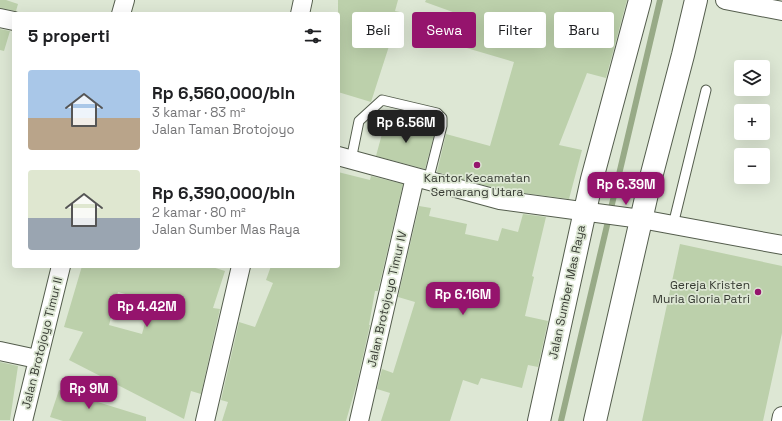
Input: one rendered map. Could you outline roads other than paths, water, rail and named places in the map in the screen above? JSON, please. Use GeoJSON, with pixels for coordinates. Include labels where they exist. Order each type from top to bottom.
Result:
{"type":"FeatureCollection","features":[{"type":"Feature","properties":{"kind":"street"},"geometry":{"type":"LineString","coordinates":[[122,12],[125,0]]}},
{"type":"Feature","properties":{"kind":"street"},"geometry":{"type":"LineString","coordinates":[[300,12],[303,0]]}},
{"type":"Feature","properties":{"kind":"street","name":"Jalan Sumber Mas Raya"},"geometry":{"type":"LineString","coordinates":[[539,421],[587,211],[594,171],[640,0]]}},
{"type":"Feature","properties":{"kind":"street"},"geometry":{"type":"LineString","coordinates":[[595,421],[638,218],[649,185],[696,0]]}},
{"type":"Feature","properties":{"kind":"street"},"geometry":{"type":"LineString","coordinates":[[724,0],[782,11]]}},
{"type":"Feature","properties":{"kind":"street"},"geometry":{"type":"LineString","coordinates":[[0,18],[12,21]]}},
{"type":"Feature","properties":{"kind":"street"},"geometry":{"type":"LineString","coordinates":[[345,158],[500,200],[638,218],[782,245]]}},
{"type":"Feature","properties":{"kind":"street","name":"Jalan Brotojoyo Timur IV"},"geometry":{"type":"LineString","coordinates":[[359,421],[422,179]]}},
{"type":"Feature","properties":{"kind":"street","name":"Jalan Brotojoyo Timur II"},"geometry":{"type":"LineString","coordinates":[[23,421],[60,268]]}},
{"type":"Feature","properties":{"kind":"street"},"geometry":{"type":"LineString","coordinates":[[205,421],[241,268]]}},
{"type":"Feature","properties":{"kind":"street"},"geometry":{"type":"LineString","coordinates":[[0,351],[37,359]]}},
{"type":"Feature","properties":{"kind":"street"},"geometry":{"type":"LineString","coordinates":[[781,421],[782,416]]}},
{"type":"Feature","properties":{"kind":"lane"},"geometry":{"type":"LineString","coordinates":[[673,225],[706,90]]}},
{"type":"Feature","properties":{"kind":"lane"},"geometry":{"type":"LineString","coordinates":[[345,158],[359,122],[382,100],[437,113],[442,118],[442,126],[422,179]]}},
{"type":"Feature","properties":{"kind":"waterway"},"geometry":{"type":"LineString","coordinates":[[561,421],[660,0]]}},
{"type":"Feature","properties":{"kind":"place","name":"Kantor Kecamatan Semarang Utara"},"geometry":{"type":"Point","coordinates":[477,165]}},
{"type":"Feature","properties":{"kind":"place","name":"Gereja Kristen Muria Gloria Patri"},"geometry":{"type":"Point","coordinates":[758,292]}}]}
